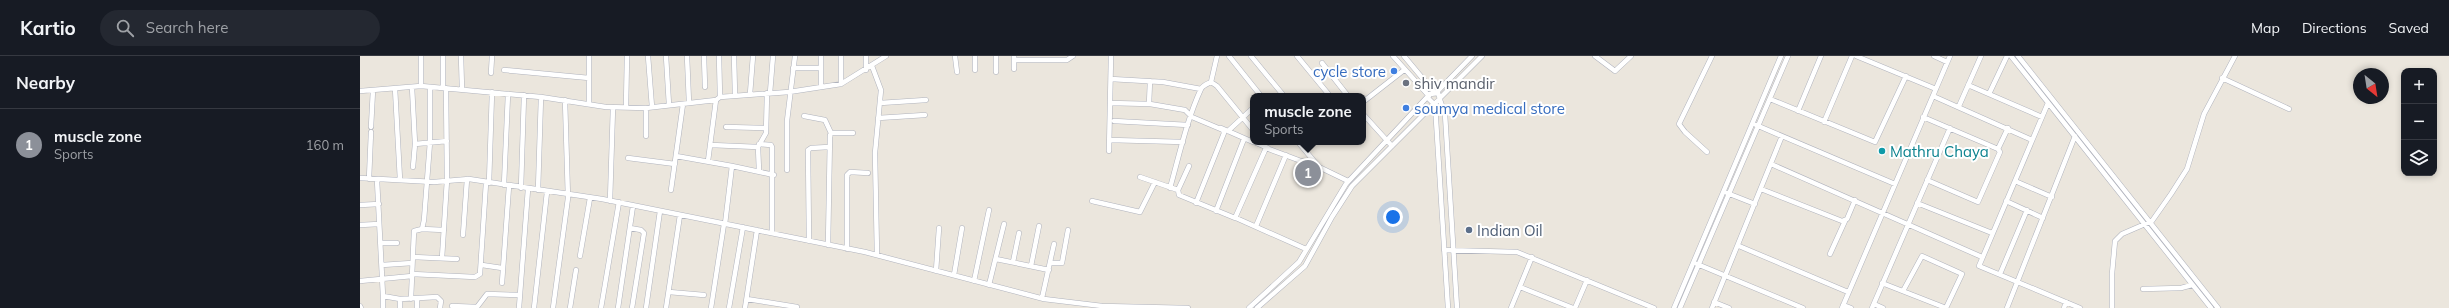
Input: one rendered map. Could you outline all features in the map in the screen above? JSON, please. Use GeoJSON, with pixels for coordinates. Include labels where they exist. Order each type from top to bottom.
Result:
{"type":"FeatureCollection","features":[{"type":"Feature","properties":{"kind":"street"},"geometry":{"type":"LineString","coordinates":[[421,56],[421,86]]}},
{"type":"Feature","properties":{"kind":"street"},"geometry":{"type":"LineString","coordinates":[[442,258],[447,180],[447,142],[443,56]]}},
{"type":"Feature","properties":{"kind":"street"},"geometry":{"type":"LineString","coordinates":[[461,56],[462,90]]}},
{"type":"Feature","properties":{"kind":"street"},"geometry":{"type":"LineString","coordinates":[[492,56],[492,73]]}},
{"type":"Feature","properties":{"kind":"street"},"geometry":{"type":"LineString","coordinates":[[589,56],[589,104]]}},
{"type":"Feature","properties":{"kind":"street"},"geometry":{"type":"LineString","coordinates":[[626,108],[627,56]]}},
{"type":"Feature","properties":{"kind":"street"},"geometry":{"type":"LineString","coordinates":[[646,136],[649,107],[648,56]]}},
{"type":"Feature","properties":{"kind":"street"},"geometry":{"type":"LineString","coordinates":[[666,56],[669,105]]}},
{"type":"Feature","properties":{"kind":"street"},"geometry":{"type":"LineString","coordinates":[[687,56],[689,103]]}},
{"type":"Feature","properties":{"kind":"street"},"geometry":{"type":"LineString","coordinates":[[704,56],[705,87]]}},
{"type":"Feature","properties":{"kind":"street"},"geometry":{"type":"LineString","coordinates":[[708,161],[718,98],[719,56]]}},
{"type":"Feature","properties":{"kind":"street"},"geometry":{"type":"LineString","coordinates":[[734,56],[735,95]]}},
{"type":"Feature","properties":{"kind":"street"},"geometry":{"type":"LineString","coordinates":[[750,94],[753,56]]}},
{"type":"Feature","properties":{"kind":"street"},"geometry":{"type":"LineString","coordinates":[[759,171],[759,145],[764,138],[766,128],[773,56]]}},
{"type":"Feature","properties":{"kind":"street"},"geometry":{"type":"LineString","coordinates":[[787,170],[787,121],[789,92],[795,56]]}},
{"type":"Feature","properties":{"kind":"street"},"geometry":{"type":"LineString","coordinates":[[820,87],[821,56]]}},
{"type":"Feature","properties":{"kind":"street"},"geometry":{"type":"LineString","coordinates":[[841,56],[841,84]]}},
{"type":"Feature","properties":{"kind":"street"},"geometry":{"type":"LineString","coordinates":[[866,56],[866,70]]}},
{"type":"Feature","properties":{"kind":"street"},"geometry":{"type":"LineString","coordinates":[[360,91],[421,86],[524,95],[613,107],[649,107],[683,104],[735,95],[789,92],[841,84],[866,70],[886,56]]}},
{"type":"Feature","properties":{"kind":"street"},"geometry":{"type":"LineString","coordinates":[[955,56],[957,72]]}},
{"type":"Feature","properties":{"kind":"street"},"geometry":{"type":"LineString","coordinates":[[975,56],[975,70]]}},
{"type":"Feature","properties":{"kind":"street"},"geometry":{"type":"LineString","coordinates":[[996,56],[996,72]]}},
{"type":"Feature","properties":{"kind":"street"},"geometry":{"type":"LineString","coordinates":[[1014,69],[1014,58],[1048,57],[1067,60],[1073,56]]}},
{"type":"Feature","properties":{"kind":"street"},"geometry":{"type":"LineString","coordinates":[[1109,151],[1111,56]]}},
{"type":"Feature","properties":{"kind":"street"},"geometry":{"type":"LineString","coordinates":[[1170,188],[1188,125],[1201,89],[1211,82],[1217,56]]}},
{"type":"Feature","properties":{"kind":"street"},"geometry":{"type":"LineString","coordinates":[[1229,56],[1259,93]]}},
{"type":"Feature","properties":{"kind":"street"},"geometry":{"type":"LineString","coordinates":[[1252,56],[1282,93]]}},
{"type":"Feature","properties":{"kind":"street"},"geometry":{"type":"LineString","coordinates":[[1297,56],[1328,93]]}},
{"type":"Feature","properties":{"kind":"street"},"geometry":{"type":"LineString","coordinates":[[1393,56],[1434,104],[1448,308]]}},
{"type":"Feature","properties":{"kind":"street"},"geometry":{"type":"LineString","coordinates":[[1404,56],[1440,99],[1445,114],[1454,249],[1456,308],[1453,308]]}},
{"type":"Feature","properties":{"kind":"street"},"geometry":{"type":"LineString","coordinates":[[1249,308],[1297,264],[1348,182],[1429,97],[1472,56]]}},
{"type":"Feature","properties":{"kind":"street"},"geometry":{"type":"LineString","coordinates":[[1257,308],[1305,266],[1348,191],[1482,56]]}},
{"type":"Feature","properties":{"kind":"street"},"geometry":{"type":"LineString","coordinates":[[1595,56],[1615,71],[1631,56]]}},
{"type":"Feature","properties":{"kind":"street"},"geometry":{"type":"LineString","coordinates":[[1707,152],[1681,129],[1680,124],[1712,56]]}},
{"type":"Feature","properties":{"kind":"street"},"geometry":{"type":"LineString","coordinates":[[1680,308],[1700,265],[1727,193],[1756,124],[1781,56]]}},
{"type":"Feature","properties":{"kind":"street"},"geometry":{"type":"LineString","coordinates":[[1756,124],[1770,99],[1788,56]]}},
{"type":"Feature","properties":{"kind":"street"},"geometry":{"type":"LineString","coordinates":[[1798,111],[1821,56]]}},
{"type":"Feature","properties":{"kind":"street"},"geometry":{"type":"LineString","coordinates":[[1824,122],[1852,56]]}},
{"type":"Feature","properties":{"kind":"street"},"geometry":{"type":"LineString","coordinates":[[1856,56],[1936,88]]}},
{"type":"Feature","properties":{"kind":"street"},"geometry":{"type":"LineString","coordinates":[[1934,56],[1947,62]]}},
{"type":"Feature","properties":{"kind":"street"},"geometry":{"type":"LineString","coordinates":[[1851,308],[1842,306],[1950,56]]}},
{"type":"Feature","properties":{"kind":"street"},"geometry":{"type":"LineString","coordinates":[[1959,106],[1980,56]]}},
{"type":"Feature","properties":{"kind":"street"},"geometry":{"type":"LineString","coordinates":[[1989,94],[2007,56]]}},
{"type":"Feature","properties":{"kind":"street"},"geometry":{"type":"LineString","coordinates":[[2011,56],[2211,308]]}},
{"type":"Feature","properties":{"kind":"street"},"geometry":{"type":"LineString","coordinates":[[2018,56],[2149,223],[2218,308]]}},
{"type":"Feature","properties":{"kind":"street"},"geometry":{"type":"LineString","coordinates":[[2112,308],[2112,274],[2115,241],[2122,234],[2149,223],[2158,213],[2187,169],[2200,124],[2222,78],[2235,56]]}},
{"type":"Feature","properties":{"kind":"street"},"geometry":{"type":"LineString","coordinates":[[1322,63],[1346,93]]}},
{"type":"Feature","properties":{"kind":"street"},"geometry":{"type":"LineString","coordinates":[[872,66],[880,85],[880,103],[875,153],[877,255]]}},
{"type":"Feature","properties":{"kind":"street"},"geometry":{"type":"LineString","coordinates":[[793,68],[821,68]]}},
{"type":"Feature","properties":{"kind":"street"},"geometry":{"type":"LineString","coordinates":[[504,70],[589,78]]}},
{"type":"Feature","properties":{"kind":"street"},"geometry":{"type":"LineString","coordinates":[[1366,100],[1404,70]]}},
{"type":"Feature","properties":{"kind":"street"},"geometry":{"type":"LineString","coordinates":[[1770,99],[1872,142],[1876,142],[1906,76]]}},
{"type":"Feature","properties":{"kind":"street"},"geometry":{"type":"LineString","coordinates":[[2222,78],[2289,109]]}},
{"type":"Feature","properties":{"kind":"street"},"geometry":{"type":"LineString","coordinates":[[1111,79],[1150,81],[1185,85],[1201,89]]}},
{"type":"Feature","properties":{"kind":"street"},"geometry":{"type":"LineString","coordinates":[[1149,104],[1150,81]]}},
{"type":"Feature","properties":{"kind":"street"},"geometry":{"type":"LineString","coordinates":[[1211,82],[1217,86],[1250,126]]}},
{"type":"Feature","properties":{"kind":"street"},"geometry":{"type":"LineString","coordinates":[[1968,84],[2042,117]]}},
{"type":"Feature","properties":{"kind":"street"},"geometry":{"type":"LineString","coordinates":[[412,87],[415,144],[414,167]]}},
{"type":"Feature","properties":{"kind":"street"},"geometry":{"type":"LineString","coordinates":[[422,229],[428,182],[430,87]]}},
{"type":"Feature","properties":{"kind":"street"},"geometry":{"type":"LineString","coordinates":[[395,88],[400,180]]}},
{"type":"Feature","properties":{"kind":"street"},"geometry":{"type":"LineString","coordinates":[[369,179],[373,90]]}},
{"type":"Feature","properties":{"kind":"street"},"geometry":{"type":"LineString","coordinates":[[360,281],[382,280],[412,275],[475,277],[480,274],[482,265],[488,183],[492,92]]}},
{"type":"Feature","properties":{"kind":"street"},"geometry":{"type":"LineString","coordinates":[[502,283],[508,94]]}},
{"type":"Feature","properties":{"kind":"street"},"geometry":{"type":"LineString","coordinates":[[521,188],[524,95]]}},
{"type":"Feature","properties":{"kind":"street"},"geometry":{"type":"LineString","coordinates":[[1933,96],[1959,106],[2032,140]]}},
{"type":"Feature","properties":{"kind":"street"},"geometry":{"type":"LineString","coordinates":[[538,190],[541,97]]}},
{"type":"Feature","properties":{"kind":"street"},"geometry":{"type":"LineString","coordinates":[[553,308],[568,195],[565,100]]}},
{"type":"Feature","properties":{"kind":"street"},"geometry":{"type":"LineString","coordinates":[[880,103],[926,100]]}},
{"type":"Feature","properties":{"kind":"street"},"geometry":{"type":"LineString","coordinates":[[1110,103],[1149,104],[1185,110],[1192,117],[1250,140]]}},
{"type":"Feature","properties":{"kind":"street"},"geometry":{"type":"LineString","coordinates":[[2048,103],[1979,266],[2080,308]]}},
{"type":"Feature","properties":{"kind":"street"},"geometry":{"type":"LineString","coordinates":[[671,190],[683,104]]}},
{"type":"Feature","properties":{"kind":"street"},"geometry":{"type":"LineString","coordinates":[[610,201],[613,107]]}},
{"type":"Feature","properties":{"kind":"street"},"geometry":{"type":"LineString","coordinates":[[1228,131],[1250,110]]}},
{"type":"Feature","properties":{"kind":"street"},"geometry":{"type":"LineString","coordinates":[[878,118],[925,115]]}},
{"type":"Feature","properties":{"kind":"street"},"geometry":{"type":"LineString","coordinates":[[804,116],[825,120],[831,133],[829,147],[828,245]]}},
{"type":"Feature","properties":{"kind":"street"},"geometry":{"type":"LineString","coordinates":[[1923,117],[1998,150]]}},
{"type":"Feature","properties":{"kind":"street"},"geometry":{"type":"LineString","coordinates":[[1366,118],[1386,142],[1392,146]]}},
{"type":"Feature","properties":{"kind":"street"},"geometry":{"type":"LineString","coordinates":[[1114,121],[1188,125]]}},
{"type":"Feature","properties":{"kind":"street"},"geometry":{"type":"LineString","coordinates":[[1756,124],[1894,184]]}},
{"type":"Feature","properties":{"kind":"street"},"geometry":{"type":"LineString","coordinates":[[726,127],[766,128]]}},
{"type":"Feature","properties":{"kind":"street"},"geometry":{"type":"LineString","coordinates":[[1196,203],[1224,133],[1221,128]]}},
{"type":"Feature","properties":{"kind":"street"},"geometry":{"type":"LineString","coordinates":[[1883,308],[1873,306],[1950,128]]}},
{"type":"Feature","properties":{"kind":"street"},"geometry":{"type":"LineString","coordinates":[[1927,180],[1978,202],[2000,154],[1998,150],[2008,128]]}},
{"type":"Feature","properties":{"kind":"street"},"geometry":{"type":"LineString","coordinates":[[831,133],[853,133]]}},
{"type":"Feature","properties":{"kind":"street"},"geometry":{"type":"LineString","coordinates":[[1712,308],[1739,246],[1782,136]]}},
{"type":"Feature","properties":{"kind":"street"},"geometry":{"type":"LineString","coordinates":[[2007,308],[2044,218],[2075,136]]}},
{"type":"Feature","properties":{"kind":"street"},"geometry":{"type":"LineString","coordinates":[[1216,211],[1244,139]]}},
{"type":"Feature","properties":{"kind":"street"},"geometry":{"type":"LineString","coordinates":[[1110,140],[1182,142]]}},
{"type":"Feature","properties":{"kind":"street"},"geometry":{"type":"LineString","coordinates":[[415,144],[447,142]]}},
{"type":"Feature","properties":{"kind":"street"},"geometry":{"type":"LineString","coordinates":[[711,145],[771,144],[774,176],[772,233]]}},
{"type":"Feature","properties":{"kind":"street"},"geometry":{"type":"LineString","coordinates":[[1261,145],[1286,155],[1316,164],[1348,182]]}},
{"type":"Feature","properties":{"kind":"street"},"geometry":{"type":"LineString","coordinates":[[1300,145],[1316,164]]}},
{"type":"Feature","properties":{"kind":"street"},"geometry":{"type":"LineString","coordinates":[[809,241],[808,150],[811,148],[829,147]]}},
{"type":"Feature","properties":{"kind":"street"},"geometry":{"type":"LineString","coordinates":[[1236,218],[1258,163],[1268,148]]}},
{"type":"Feature","properties":{"kind":"street"},"geometry":{"type":"LineString","coordinates":[[1256,226],[1286,155]]}},
{"type":"Feature","properties":{"kind":"street"},"geometry":{"type":"LineString","coordinates":[[676,156],[759,171],[774,176]]}},
{"type":"Feature","properties":{"kind":"street"},"geometry":{"type":"LineString","coordinates":[[628,158],[675,164]]}},
{"type":"Feature","properties":{"kind":"street"},"geometry":{"type":"LineString","coordinates":[[1771,164],[1908,223],[1982,257]]}},
{"type":"Feature","properties":{"kind":"street"},"geometry":{"type":"LineString","coordinates":[[711,308],[732,166]]}},
{"type":"Feature","properties":{"kind":"street"},"geometry":{"type":"LineString","coordinates":[[1189,166],[1178,190],[1180,197],[1256,226],[1306,249]]}},
{"type":"Feature","properties":{"kind":"street"},"geometry":{"type":"LineString","coordinates":[[847,249],[847,175],[850,172],[868,173]]}},
{"type":"Feature","properties":{"kind":"street"},"geometry":{"type":"LineString","coordinates":[[1140,177],[1178,190]]}},
{"type":"Feature","properties":{"kind":"street"},"geometry":{"type":"LineString","coordinates":[[360,178],[428,182],[467,179],[619,202],[877,255],[1042,298],[1102,307],[1188,308]]}},
{"type":"Feature","properties":{"kind":"street"},"geometry":{"type":"LineString","coordinates":[[463,235],[467,179]]}},
{"type":"Feature","properties":{"kind":"street"},"geometry":{"type":"LineString","coordinates":[[377,180],[383,308]]}},
{"type":"Feature","properties":{"kind":"street"},"geometry":{"type":"LineString","coordinates":[[2015,181],[2052,196]]}},
{"type":"Feature","properties":{"kind":"street"},"geometry":{"type":"LineString","coordinates":[[1092,201],[1140,212],[1155,182]]}},
{"type":"Feature","properties":{"kind":"street"},"geometry":{"type":"LineString","coordinates":[[519,308],[528,189]]}},
{"type":"Feature","properties":{"kind":"street"},"geometry":{"type":"LineString","coordinates":[[1762,189],[1842,222],[1845,221]]}},
{"type":"Feature","properties":{"kind":"street"},"geometry":{"type":"LineString","coordinates":[[534,308],[547,192]]}},
{"type":"Feature","properties":{"kind":"street"},"geometry":{"type":"LineString","coordinates":[[1727,193],[1755,204]]}},
{"type":"Feature","properties":{"kind":"street"},"geometry":{"type":"LineString","coordinates":[[1674,308],[1727,193]]}},
{"type":"Feature","properties":{"kind":"street"},"geometry":{"type":"LineString","coordinates":[[580,256],[590,198]]}},
{"type":"Feature","properties":{"kind":"street"},"geometry":{"type":"LineString","coordinates":[[1830,254],[1855,200]]}},
{"type":"Feature","properties":{"kind":"street"},"geometry":{"type":"LineString","coordinates":[[2006,201],[2044,218]]}},
{"type":"Feature","properties":{"kind":"street"},"geometry":{"type":"LineString","coordinates":[[601,308],[619,202]]}},
{"type":"Feature","properties":{"kind":"street"},"geometry":{"type":"LineString","coordinates":[[1917,203],[1992,233]]}},
{"type":"Feature","properties":{"kind":"street"},"geometry":{"type":"LineString","coordinates":[[360,205],[378,204]]}},
{"type":"Feature","properties":{"kind":"street"},"geometry":{"type":"LineString","coordinates":[[618,308],[633,206]]}},
{"type":"Feature","properties":{"kind":"street"},"geometry":{"type":"LineString","coordinates":[[974,281],[989,210]]}},
{"type":"Feature","properties":{"kind":"street"},"geometry":{"type":"LineString","coordinates":[[2000,274],[2027,210]]}},
{"type":"Feature","properties":{"kind":"street"},"geometry":{"type":"LineString","coordinates":[[646,308],[660,211]]}},
{"type":"Feature","properties":{"kind":"street"},"geometry":{"type":"LineString","coordinates":[[666,308],[680,215]]}},
{"type":"Feature","properties":{"kind":"street"},"geometry":{"type":"LineString","coordinates":[[360,225],[379,224]]}},
{"type":"Feature","properties":{"kind":"street"},"geometry":{"type":"LineString","coordinates":[[989,285],[1004,224]]}},
{"type":"Feature","properties":{"kind":"street"},"geometry":{"type":"LineString","coordinates":[[1032,266],[1039,226]]}},
{"type":"Feature","properties":{"kind":"street"},"geometry":{"type":"LineString","coordinates":[[729,308],[743,227]]}},
{"type":"Feature","properties":{"kind":"street"},"geometry":{"type":"LineString","coordinates":[[630,228],[641,230],[644,233],[632,308]]}},
{"type":"Feature","properties":{"kind":"street"},"geometry":{"type":"LineString","coordinates":[[936,271],[939,228]]}},
{"type":"Feature","properties":{"kind":"street"},"geometry":{"type":"LineString","coordinates":[[954,275],[962,228]]}},
{"type":"Feature","properties":{"kind":"street"},"geometry":{"type":"LineString","coordinates":[[411,299],[414,232],[422,229],[444,230]]}},
{"type":"Feature","properties":{"kind":"street"},"geometry":{"type":"LineString","coordinates":[[745,308],[757,230]]}},
{"type":"Feature","properties":{"kind":"street"},"geometry":{"type":"LineString","coordinates":[[1050,263],[1061,264],[1068,230]]}},
{"type":"Feature","properties":{"kind":"street"},"geometry":{"type":"LineString","coordinates":[[1013,262],[1019,233]]}},
{"type":"Feature","properties":{"kind":"street"},"geometry":{"type":"LineString","coordinates":[[381,244],[397,243]]}},
{"type":"Feature","properties":{"kind":"street"},"geometry":{"type":"LineString","coordinates":[[1042,298],[1054,244]]}},
{"type":"Feature","properties":{"kind":"street"},"geometry":{"type":"LineString","coordinates":[[1739,246],[1848,292]]}},
{"type":"Feature","properties":{"kind":"street"},"geometry":{"type":"LineString","coordinates":[[1444,250],[1507,250],[1532,257],[1654,308]]}},
{"type":"Feature","properties":{"kind":"street"},"geometry":{"type":"LineString","coordinates":[[1882,283],[1946,308],[1961,273],[1922,256],[1904,291]]}},
{"type":"Feature","properties":{"kind":"street"},"geometry":{"type":"LineString","coordinates":[[412,257],[457,259]]}},
{"type":"Feature","properties":{"kind":"street"},"geometry":{"type":"LineString","coordinates":[[1512,308],[1532,257]]}},
{"type":"Feature","properties":{"kind":"street"},"geometry":{"type":"LineString","coordinates":[[996,259],[1049,270]]}},
{"type":"Feature","properties":{"kind":"street"},"geometry":{"type":"LineString","coordinates":[[1694,262],[1803,308]]}},
{"type":"Feature","properties":{"kind":"street"},"geometry":{"type":"LineString","coordinates":[[382,265],[412,263]]}},
{"type":"Feature","properties":{"kind":"street"},"geometry":{"type":"LineString","coordinates":[[482,265],[502,268]]}},
{"type":"Feature","properties":{"kind":"street"},"geometry":{"type":"LineString","coordinates":[[570,308],[576,270]]}},
{"type":"Feature","properties":{"kind":"street"},"geometry":{"type":"LineString","coordinates":[[1520,287],[1574,308],[1586,280]]}},
{"type":"Feature","properties":{"kind":"street"},"geometry":{"type":"LineString","coordinates":[[2142,289],[2181,288],[2192,285]]}},
{"type":"Feature","properties":{"kind":"street"},"geometry":{"type":"LineString","coordinates":[[669,292],[704,295]]}},
{"type":"Feature","properties":{"kind":"street"},"geometry":{"type":"LineString","coordinates":[[452,306],[477,307],[487,294],[520,295]]}},
{"type":"Feature","properties":{"kind":"street"},"geometry":{"type":"LineString","coordinates":[[383,296],[400,299],[438,297],[441,301],[440,308]]}},
{"type":"Feature","properties":{"kind":"street"},"geometry":{"type":"LineString","coordinates":[[417,298],[417,308]]}},
{"type":"Feature","properties":{"kind":"street"},"geometry":{"type":"LineString","coordinates":[[400,299],[400,308]]}},
{"type":"Feature","properties":{"kind":"street"},"geometry":{"type":"LineString","coordinates":[[747,299],[797,307]]}},
{"type":"Feature","properties":{"kind":"street"},"geometry":{"type":"LineString","coordinates":[[1714,302],[1728,308]]}},
{"type":"Feature","properties":{"kind":"street"},"geometry":{"type":"LineString","coordinates":[[2064,308],[2066,302]]}},
{"type":"Feature","properties":{"kind":"place","name":"cycle store"},"geometry":{"type":"Point","coordinates":[1394,71]}},
{"type":"Feature","properties":{"kind":"place","name":"shiv mandir"},"geometry":{"type":"Point","coordinates":[1406,83]}},
{"type":"Feature","properties":{"kind":"place","name":"soumya medical store"},"geometry":{"type":"Point","coordinates":[1406,108]}},
{"type":"Feature","properties":{"kind":"place","name":"Mathru Chaya"},"geometry":{"type":"Point","coordinates":[1882,151]}},
{"type":"Feature","properties":{"kind":"place","name":"muscle zone"},"geometry":{"type":"Point","coordinates":[1308,173]}},
{"type":"Feature","properties":{"kind":"place","name":"Indian Oil"},"geometry":{"type":"Point","coordinates":[1469,230]}}]}
